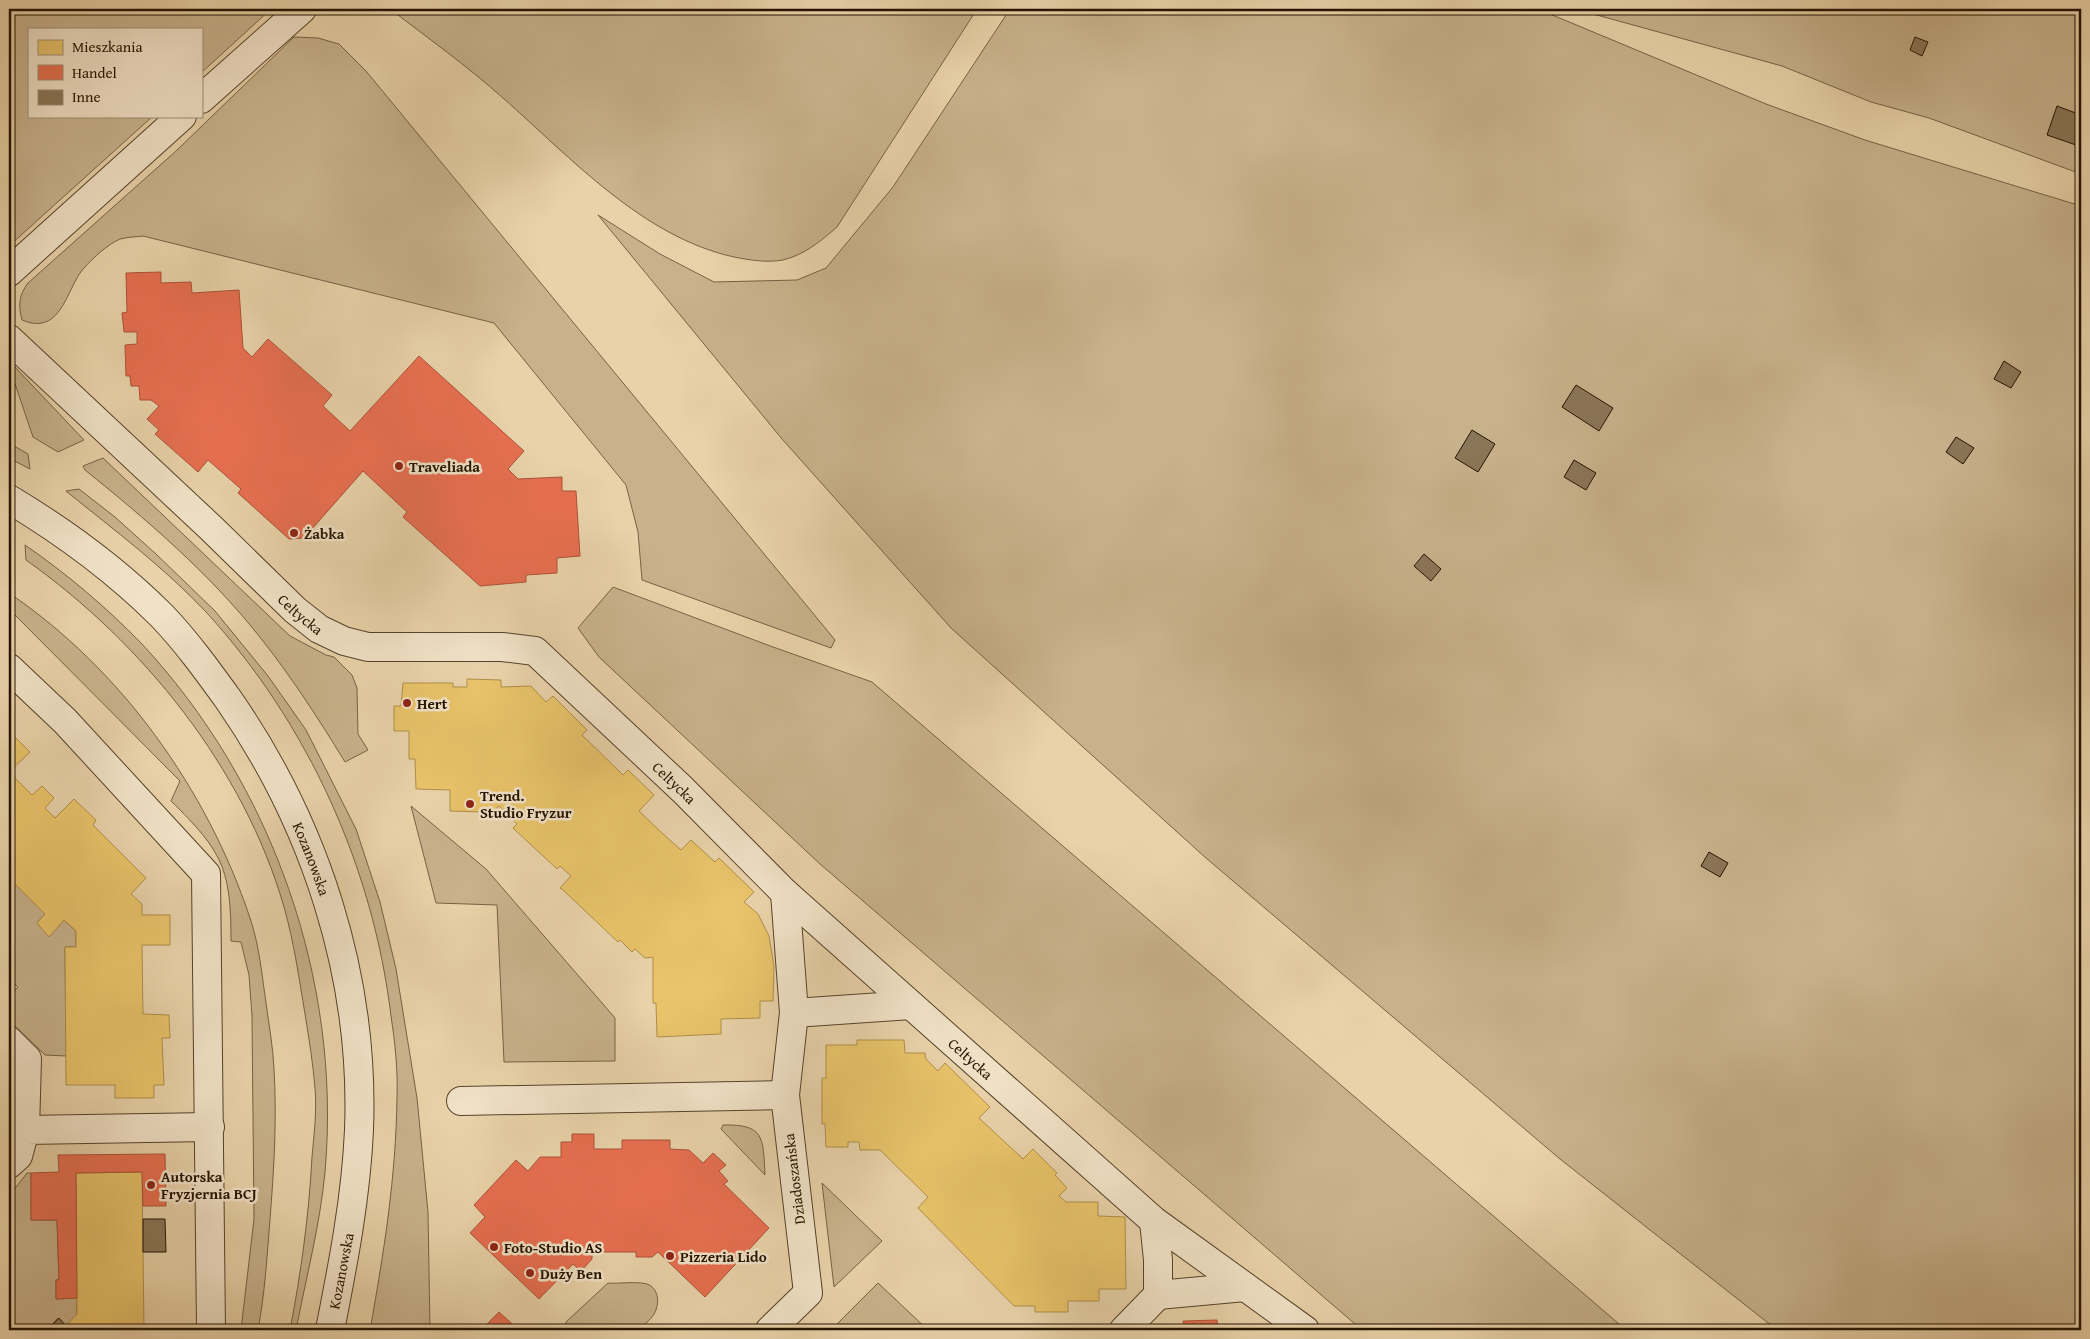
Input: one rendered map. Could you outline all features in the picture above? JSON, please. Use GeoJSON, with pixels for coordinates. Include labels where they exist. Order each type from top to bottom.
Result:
{"type":"FeatureCollection","features":[{"type":"Feature","properties":{"kind":"street"},"geometry":{"type":"LineString","coordinates":[[202,98],[302,9]]}},
{"type":"Feature","properties":{"kind":"street"},"geometry":{"type":"LineString","coordinates":[[9,272],[180,118]]}},
{"type":"Feature","properties":{"kind":"street","name":"Celtycka"},"geometry":{"type":"LineString","coordinates":[[9,339],[211,528],[294,610],[319,629],[344,641],[368,647],[502,647],[535,651],[683,790],[785,893],[1154,1222],[1305,1330]]}},
{"type":"Feature","properties":{"kind":"street","name":"Kozanowska"},"geometry":{"type":"LineString","coordinates":[[9,499],[64,533],[103,563],[161,616],[190,647],[248,728],[278,778],[298,821],[315,865],[332,910],[343,957],[353,1013],[358,1067],[359,1128],[355,1192],[330,1330]]}},
{"type":"Feature","properties":{"kind":"street"},"geometry":{"type":"LineString","coordinates":[[9,668],[65,721],[206,874],[211,1330]]}},
{"type":"Feature","properties":{"kind":"street","name":"Dziadoszańska"},"geometry":{"type":"LineString","coordinates":[[770,1330],[808,1293],[785,1095],[794,1013],[785,893]]}},
{"type":"Feature","properties":{"kind":"street"},"geometry":{"type":"LineString","coordinates":[[794,1013],[912,1005]]}},
{"type":"Feature","properties":{"kind":"street"},"geometry":{"type":"LineString","coordinates":[[9,1041],[27,1059],[26,1130],[18,1156],[9,1164]]}},
{"type":"Feature","properties":{"kind":"street"},"geometry":{"type":"LineString","coordinates":[[461,1101],[785,1095]]}},
{"type":"Feature","properties":{"kind":"street"},"geometry":{"type":"LineString","coordinates":[[26,1130],[210,1126]]}},
{"type":"Feature","properties":{"kind":"street"},"geometry":{"type":"LineString","coordinates":[[1154,1222],[1158,1260],[1158,1295]]}},
{"type":"Feature","properties":{"kind":"street"},"geometry":{"type":"LineString","coordinates":[[1124,1330],[1158,1295],[1245,1287]]}},
{"type":"Feature","properties":{"kind":"shaded area"},"geometry":{"type":"Polygon","coordinates":[[[9,9],[271,9],[202,72],[202,28],[28,28],[28,118],[151,118],[9,246],[9,9]]]}},
{"type":"Feature","properties":{"kind":"shaded area"},"geometry":{"type":"Polygon","coordinates":[[[390,9],[977,9],[837,227],[798,255],[783,260],[770,261],[734,257],[701,247],[669,232],[639,214],[582,169],[476,75],[390,9]]]}},
{"type":"Feature","properties":{"kind":"shaded area"},"geometry":{"type":"Polygon","coordinates":[[[1010,9],[1538,9],[1766,104],[1865,140],[2081,206],[2081,1330],[1777,1330],[1560,1159],[1206,858],[951,628],[782,439],[598,215],[660,254],[714,282],[797,280],[826,268],[893,187],[1010,9]]]}},
{"type":"Feature","properties":{"kind":"shaded area"},"geometry":{"type":"Polygon","coordinates":[[[1575,9],[2081,9],[2081,174],[1929,118],[1871,102],[1782,66],[1575,9]]]}},
{"type":"Feature","properties":{"kind":"shaded area"},"geometry":{"type":"Polygon","coordinates":[[[294,37],[318,38],[339,44],[366,71],[835,640],[831,648],[642,580],[638,532],[626,485],[494,323],[143,236],[120,239],[96,256],[84,268],[61,308],[46,322],[35,323],[22,320],[20,300],[28,283],[176,151],[294,37]]]}},
{"type":"Feature","properties":{"kind":"shaded area"},"geometry":{"type":"Polygon","coordinates":[[[13,365],[84,440],[58,452],[33,437],[9,366],[13,365]]]}},
{"type":"Feature","properties":{"kind":"shaded area"},"geometry":{"type":"Polygon","coordinates":[[[9,443],[28,454],[30,469],[9,458],[9,443]]]}},
{"type":"Feature","properties":{"kind":"shaded area"},"geometry":{"type":"Polygon","coordinates":[[[103,458],[290,636],[326,655],[334,657],[352,675],[357,688],[358,734],[368,750],[345,762],[293,682],[240,613],[176,548],[85,470],[83,466],[103,458]]]}},
{"type":"Feature","properties":{"kind":"shaded area"},"geometry":{"type":"Polygon","coordinates":[[[79,489],[115,517],[215,611],[268,676],[306,730],[356,829],[380,902],[396,969],[417,1098],[428,1212],[430,1330],[370,1330],[392,1185],[396,1127],[396,1056],[382,960],[369,906],[352,852],[330,800],[305,750],[276,702],[243,656],[207,613],[174,580],[66,491],[79,489]]]}},
{"type":"Feature","properties":{"kind":"shaded area"},"geometry":{"type":"Polygon","coordinates":[[[25,545],[86,591],[114,617],[141,643],[187,698],[227,758],[261,822],[288,888],[309,958],[322,1028],[327,1100],[323,1192],[296,1330],[290,1330],[307,1222],[316,1097],[311,1051],[291,933],[284,907],[266,856],[243,806],[216,758],[184,712],[149,670],[110,630],[69,593],[26,560],[25,545]]]}},
{"type":"Feature","properties":{"kind":"shaded area"},"geometry":{"type":"Polygon","coordinates":[[[613,587],[872,682],[1626,1330],[1362,1330],[820,864],[599,657],[578,628],[613,587]]]}},
{"type":"Feature","properties":{"kind":"shaded area"},"geometry":{"type":"Polygon","coordinates":[[[9,593],[50,623],[88,658],[123,695],[155,736],[184,779],[210,823],[232,870],[250,918],[262,971],[272,1044],[275,1088],[275,1144],[264,1288],[258,1330],[241,1330],[254,1219],[252,1016],[249,975],[241,942],[231,941],[231,916],[226,879],[213,849],[189,819],[171,801],[180,781],[9,609],[9,593]]]}},
{"type":"Feature","properties":{"kind":"shaded area"},"geometry":{"type":"Polygon","coordinates":[[[411,806],[486,869],[615,1018],[615,1061],[504,1062],[497,905],[436,903],[411,806]]]}},
{"type":"Feature","properties":{"kind":"shaded area"},"geometry":{"type":"Polygon","coordinates":[[[9,878],[45,914],[37,923],[49,936],[64,920],[76,931],[76,947],[65,947],[66,1056],[45,1055],[9,1020],[9,997],[18,987],[9,978],[9,878]]]}},
{"type":"Feature","properties":{"kind":"shaded area"},"geometry":{"type":"Polygon","coordinates":[[[723,1125],[747,1127],[759,1136],[764,1151],[765,1175],[721,1129],[723,1125]]]}},
{"type":"Feature","properties":{"kind":"shaded area"},"geometry":{"type":"Polygon","coordinates":[[[27,1173],[31,1173],[31,1220],[57,1220],[59,1280],[56,1280],[56,1299],[77,1298],[77,1314],[66,1326],[58,1318],[47,1330],[9,1330],[9,1196],[27,1173]]]}},
{"type":"Feature","properties":{"kind":"shaded area"},"geometry":{"type":"Polygon","coordinates":[[[822,1183],[882,1241],[834,1287],[822,1183]]]}},
{"type":"Feature","properties":{"kind":"shaded area"},"geometry":{"type":"Polygon","coordinates":[[[608,1283],[637,1283],[651,1286],[656,1293],[658,1301],[653,1316],[638,1330],[565,1330],[566,1322],[608,1283]]]}},
{"type":"Feature","properties":{"kind":"shaded area"},"geometry":{"type":"Polygon","coordinates":[[[878,1283],[928,1330],[831,1330],[878,1283]]]}},
{"type":"Feature","properties":{"kind":"building: Mieszkania"},"geometry":{"type":"Polygon","coordinates":[[[467,679],[501,680],[501,687],[531,686],[546,702],[553,696],[587,730],[582,735],[623,775],[628,770],[654,795],[639,811],[681,850],[691,840],[715,862],[719,858],[754,892],[744,902],[758,914],[769,936],[774,966],[773,1001],[760,1001],[760,1018],[721,1019],[721,1034],[657,1037],[656,1003],[653,1003],[653,957],[645,958],[635,949],[632,952],[620,940],[618,942],[560,888],[571,876],[560,866],[557,869],[513,828],[517,824],[499,806],[488,816],[483,812],[450,811],[450,790],[416,789],[415,759],[409,759],[409,731],[394,731],[394,706],[401,706],[403,683],[453,683],[453,687],[467,687],[467,679]]]}},
{"type":"Feature","properties":{"kind":"building: Mieszkania"},"geometry":{"type":"Polygon","coordinates":[[[9,731],[30,752],[9,772],[9,731]]]}},
{"type":"Feature","properties":{"kind":"building: Mieszkania"},"geometry":{"type":"Polygon","coordinates":[[[9,772],[32,795],[42,786],[54,798],[45,808],[55,818],[74,799],[96,820],[93,825],[146,878],[131,894],[142,904],[142,915],[170,915],[170,945],[142,945],[143,1014],[169,1015],[170,1038],[162,1038],[164,1085],[154,1085],[154,1098],[115,1098],[115,1085],[66,1085],[65,947],[76,947],[76,931],[64,920],[49,937],[37,923],[45,914],[9,878],[9,772]]]}},
{"type":"Feature","properties":{"kind":"building: Mieszkania"},"geometry":{"type":"Polygon","coordinates":[[[857,1040],[904,1040],[905,1053],[925,1053],[926,1059],[938,1071],[945,1063],[990,1107],[979,1118],[1023,1159],[1033,1149],[1057,1173],[1055,1175],[1067,1188],[1059,1196],[1066,1202],[1098,1202],[1098,1216],[1125,1217],[1126,1289],[1099,1289],[1099,1301],[1068,1301],[1068,1312],[1035,1312],[1035,1306],[1014,1306],[918,1208],[928,1197],[880,1150],[860,1150],[859,1142],[848,1142],[848,1147],[826,1147],[825,1124],[822,1124],[822,1078],[826,1078],[826,1045],[857,1045],[857,1040]]]}},
{"type":"Feature","properties":{"kind":"building: Mieszkania"},"geometry":{"type":"Polygon","coordinates":[[[142,1172],[144,1330],[62,1330],[77,1314],[76,1173],[142,1172]]]}},
{"type":"Feature","properties":{"kind":"building: Handel"},"geometry":{"type":"Polygon","coordinates":[[[161,272],[161,283],[191,282],[192,293],[239,290],[243,348],[252,357],[268,339],[332,395],[323,406],[350,431],[419,356],[524,451],[508,469],[518,479],[562,477],[562,491],[576,491],[580,556],[557,558],[557,573],[526,575],[526,582],[480,586],[403,517],[407,512],[363,471],[304,538],[289,539],[238,493],[241,489],[208,460],[198,472],[155,434],[159,430],[147,419],[159,406],[151,400],[140,400],[139,386],[131,386],[130,376],[126,376],[125,345],[137,344],[137,332],[124,332],[122,313],[127,312],[126,273],[161,272]]]}},
{"type":"Feature","properties":{"kind":"building: Handel"},"geometry":{"type":"Polygon","coordinates":[[[572,1134],[594,1134],[594,1149],[622,1149],[622,1140],[670,1140],[670,1149],[689,1150],[703,1163],[713,1153],[726,1165],[719,1171],[728,1181],[724,1184],[769,1228],[705,1297],[658,1252],[652,1257],[636,1257],[636,1252],[592,1252],[592,1259],[581,1271],[573,1264],[539,1299],[470,1233],[485,1217],[474,1205],[516,1160],[528,1171],[540,1157],[561,1157],[561,1142],[572,1142],[572,1134]]]}},
{"type":"Feature","properties":{"kind":"building: Handel"},"geometry":{"type":"Polygon","coordinates":[[[165,1154],[166,1206],[143,1206],[142,1172],[76,1173],[77,1298],[56,1299],[56,1280],[59,1280],[57,1220],[31,1220],[31,1173],[59,1172],[58,1155],[165,1154]]]}},
{"type":"Feature","properties":{"kind":"building: Handel"},"geometry":{"type":"Polygon","coordinates":[[[499,1312],[519,1330],[481,1330],[499,1312]]]}},
{"type":"Feature","properties":{"kind":"building: Handel"},"geometry":{"type":"Polygon","coordinates":[[[1217,1320],[1218,1330],[1184,1330],[1183,1321],[1217,1320]]]}},
{"type":"Feature","properties":{"kind":"building: Inne"},"geometry":{"type":"Polygon","coordinates":[[[1915,37],[1928,42],[1922,56],[1910,50],[1915,37]]]}},
{"type":"Feature","properties":{"kind":"building: Inne"},"geometry":{"type":"Polygon","coordinates":[[[2057,106],[2081,115],[2081,128],[2076,145],[2047,135],[2057,106]]]}},
{"type":"Feature","properties":{"kind":"building: Inne"},"geometry":{"type":"Polygon","coordinates":[[[2004,361],[2021,372],[2011,388],[1994,379],[2004,361]]]}},
{"type":"Feature","properties":{"kind":"building: Inne"},"geometry":{"type":"Polygon","coordinates":[[[1576,385],[1613,408],[1599,431],[1562,407],[1576,385]]]}},
{"type":"Feature","properties":{"kind":"building: Inne"},"geometry":{"type":"Polygon","coordinates":[[[1472,430],[1495,444],[1478,472],[1455,458],[1472,430]]]}},
{"type":"Feature","properties":{"kind":"building: Inne"},"geometry":{"type":"Polygon","coordinates":[[[1956,437],[1974,448],[1963,464],[1946,452],[1956,437]]]}},
{"type":"Feature","properties":{"kind":"building: Inne"},"geometry":{"type":"Polygon","coordinates":[[[1574,460],[1596,473],[1586,490],[1564,477],[1574,460]]]}},
{"type":"Feature","properties":{"kind":"building: Inne"},"geometry":{"type":"Polygon","coordinates":[[[1424,554],[1441,569],[1431,581],[1414,566],[1424,554]]]}},
{"type":"Feature","properties":{"kind":"building: Inne"},"geometry":{"type":"Polygon","coordinates":[[[1709,852],[1728,863],[1720,877],[1701,866],[1709,852]]]}},
{"type":"Feature","properties":{"kind":"building: Inne"},"geometry":{"type":"Polygon","coordinates":[[[143,1219],[165,1219],[166,1252],[143,1252],[143,1219]]]}},
{"type":"Feature","properties":{"kind":"building: Inne"},"geometry":{"type":"Polygon","coordinates":[[[59,1318],[66,1326],[62,1330],[47,1330],[59,1318]]]}},
{"type":"Feature","properties":{"kind":"place","name":"Traveliada"},"geometry":{"type":"Point","coordinates":[399,466]}},
{"type":"Feature","properties":{"kind":"place","name":"Żabka"},"geometry":{"type":"Point","coordinates":[294,533]}},
{"type":"Feature","properties":{"kind":"place","name":"Hert"},"geometry":{"type":"Point","coordinates":[407,703]}},
{"type":"Feature","properties":{"kind":"place","name":"Trend. Studio Fryzur"},"geometry":{"type":"Point","coordinates":[470,804]}},
{"type":"Feature","properties":{"kind":"place","name":"Autorska Fryzjernia BCJ"},"geometry":{"type":"Point","coordinates":[151,1185]}},
{"type":"Feature","properties":{"kind":"place","name":"Foto-Studio AS"},"geometry":{"type":"Point","coordinates":[494,1247]}},
{"type":"Feature","properties":{"kind":"place","name":"Pizzeria Lido"},"geometry":{"type":"Point","coordinates":[670,1256]}},
{"type":"Feature","properties":{"kind":"place","name":"Duży Ben"},"geometry":{"type":"Point","coordinates":[530,1273]}}]}
